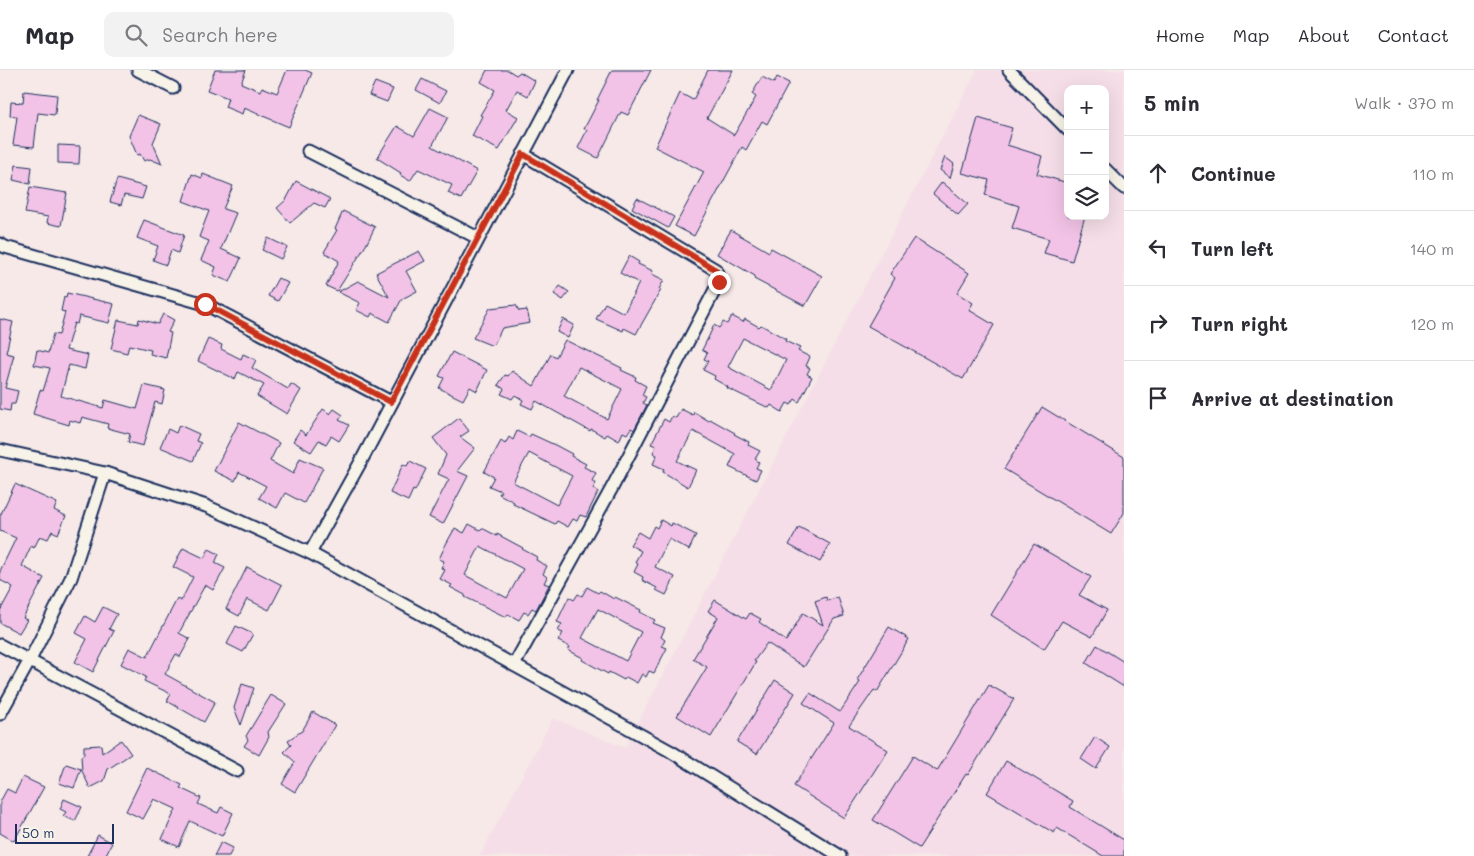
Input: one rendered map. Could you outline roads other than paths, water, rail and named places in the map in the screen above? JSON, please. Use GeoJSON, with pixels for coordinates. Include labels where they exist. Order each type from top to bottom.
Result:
{"type":"FeatureCollection","features":[{"type":"Feature","properties":{"kind":"street"},"geometry":{"type":"LineString","coordinates":[[138,70],[173,88]]}},
{"type":"Feature","properties":{"kind":"street"},"geometry":{"type":"LineString","coordinates":[[310,553],[568,70]]}},
{"type":"Feature","properties":{"kind":"street"},"geometry":{"type":"LineString","coordinates":[[1009,70],[1064,126]]}},
{"type":"Feature","properties":{"kind":"street"},"geometry":{"type":"LineString","coordinates":[[308,151],[478,238]]}},
{"type":"Feature","properties":{"kind":"street"},"geometry":{"type":"LineString","coordinates":[[514,666],[613,486],[719,282],[716,270],[523,154]]}},
{"type":"Feature","properties":{"kind":"street"},"geometry":{"type":"LineString","coordinates":[[1109,173],[1124,188]]}},
{"type":"Feature","properties":{"kind":"street"},"geometry":{"type":"LineString","coordinates":[[0,244],[205,304],[391,402]]}},
{"type":"Feature","properties":{"kind":"street"},"geometry":{"type":"LineString","coordinates":[[0,450],[105,473],[206,506],[310,553],[670,751],[840,856]]}},
{"type":"Feature","properties":{"kind":"street"},"geometry":{"type":"LineString","coordinates":[[0,714],[30,660],[71,578],[105,473]]}},
{"type":"Feature","properties":{"kind":"street"},"geometry":{"type":"LineString","coordinates":[[0,645],[237,771]]}}]}
